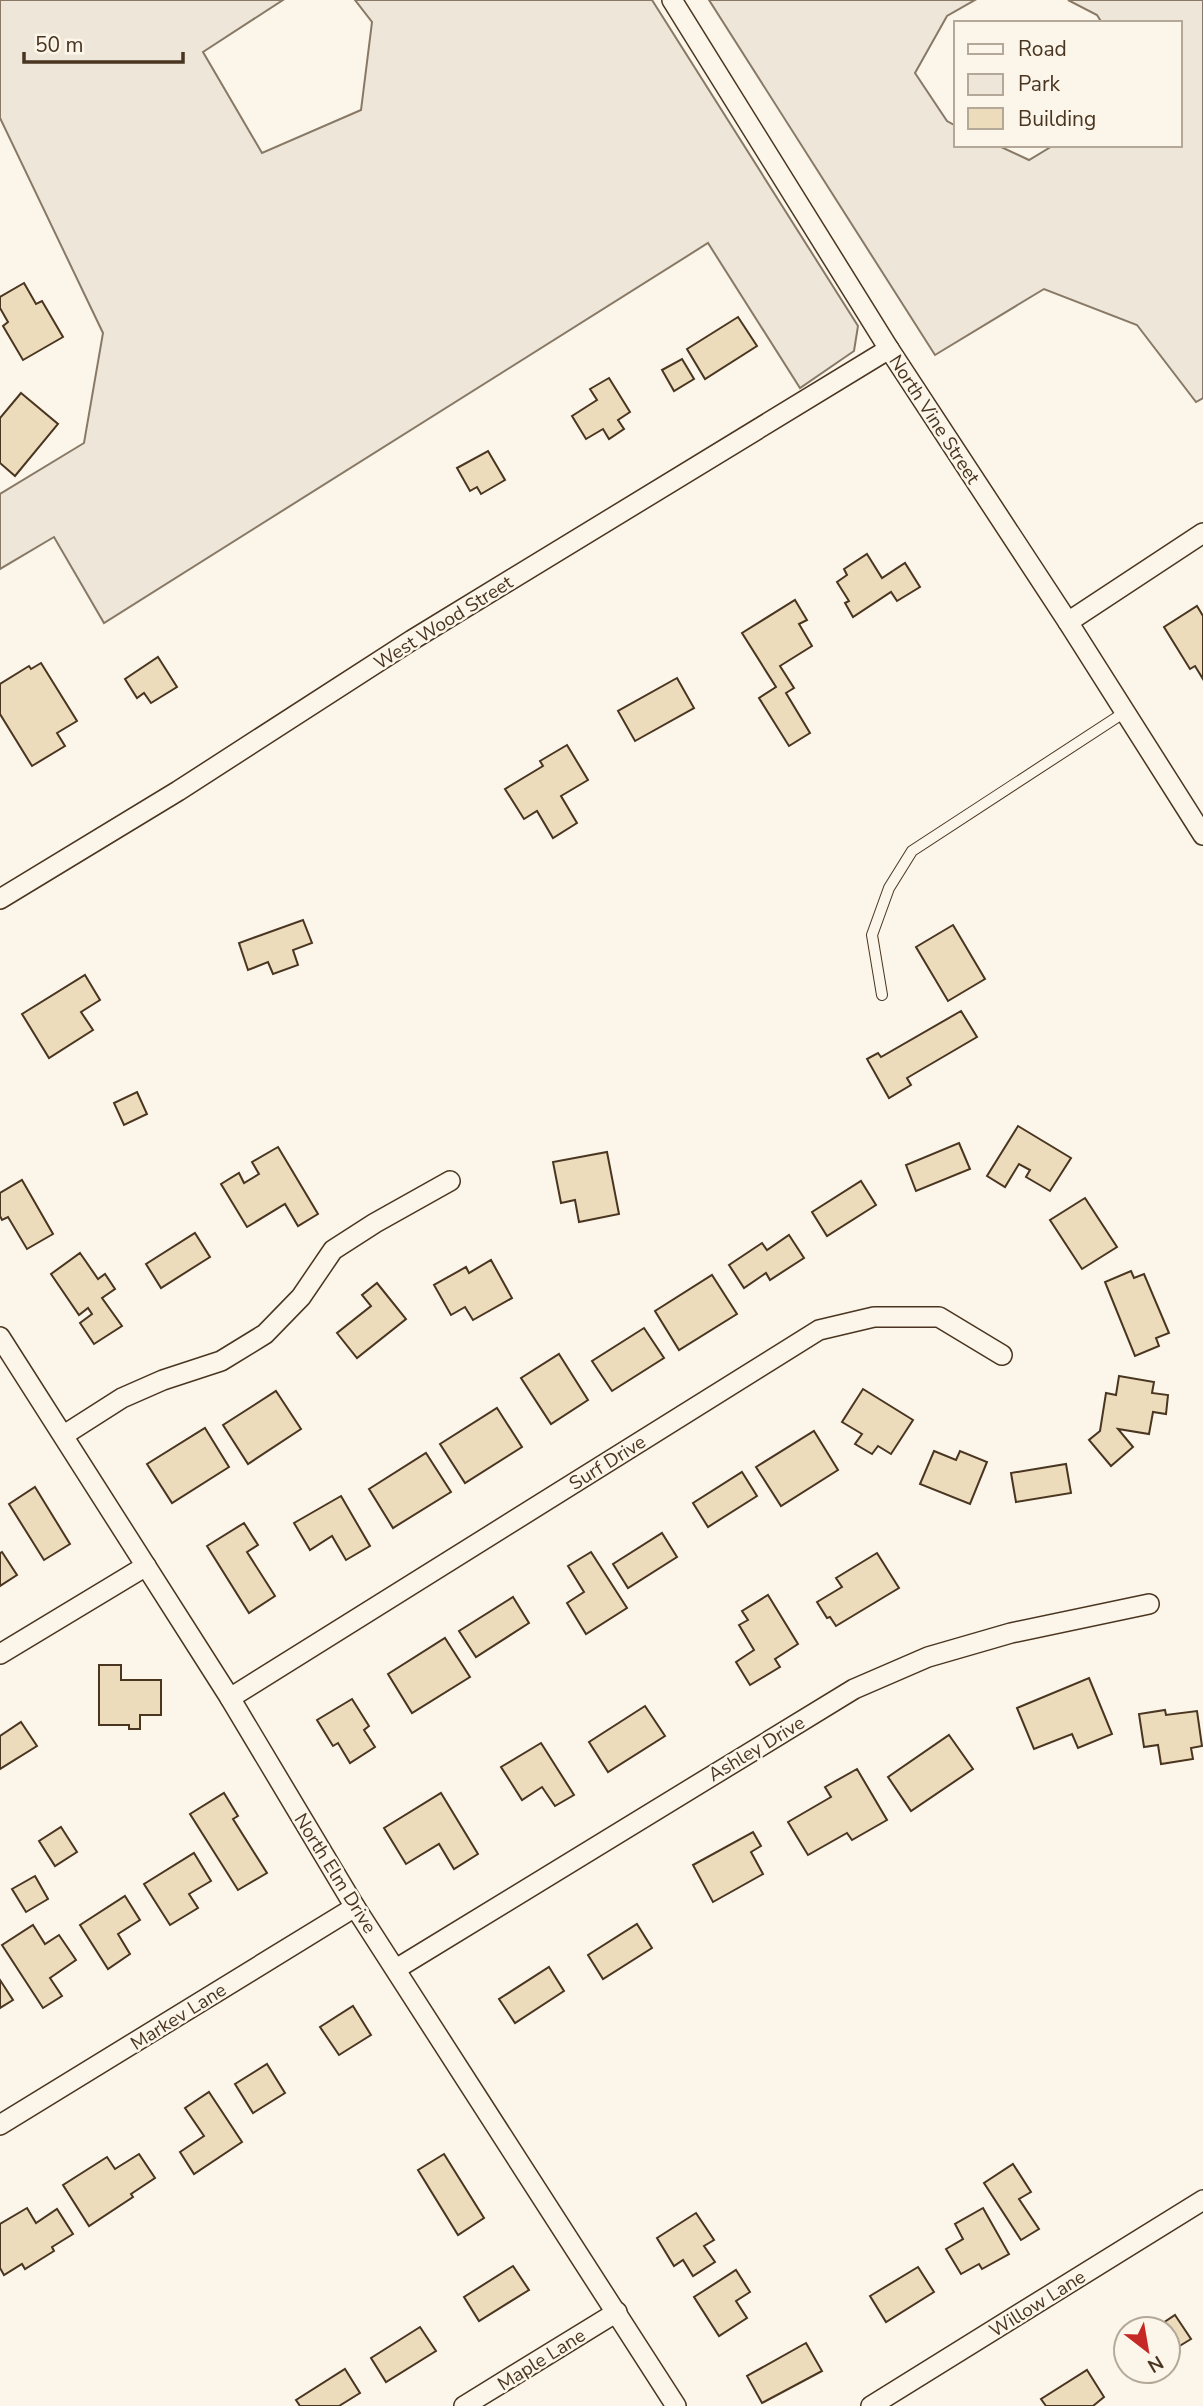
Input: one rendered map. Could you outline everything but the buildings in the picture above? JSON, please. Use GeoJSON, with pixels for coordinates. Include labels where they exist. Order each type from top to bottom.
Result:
{"type":"FeatureCollection","features":[{"type":"Feature","properties":{"kind":"street","name":"North Vine Street"},"geometry":{"type":"LineString","coordinates":[[672,0],[889,349],[1068,622],[1203,835]]}},
{"type":"Feature","properties":{"kind":"street","name":"West Wood Street"},"geometry":{"type":"LineString","coordinates":[[0,899],[178,791],[412,640],[889,349]]}},
{"type":"Feature","properties":{"kind":"street"},"geometry":{"type":"LineString","coordinates":[[1068,622],[1203,533]]}},
{"type":"Feature","properties":{"kind":"street"},"geometry":{"type":"LineString","coordinates":[[64,1435],[122,1398],[221,1360],[265,1334],[301,1297],[333,1250],[450,1181]]}},
{"type":"Feature","properties":{"kind":"street","name":"Surf Drive"},"geometry":{"type":"LineString","coordinates":[[230,1698],[819,1330],[874,1317],[939,1317],[1002,1355]]}},
{"type":"Feature","properties":{"kind":"street","name":"North Elm Drive"},"geometry":{"type":"LineString","coordinates":[[0,1337],[230,1698],[355,1907],[676,2406]]}},
{"type":"Feature","properties":{"kind":"street"},"geometry":{"type":"LineString","coordinates":[[0,1654],[146,1566]]}},
{"type":"Feature","properties":{"kind":"street","name":"Ashley Drive"},"geometry":{"type":"LineString","coordinates":[[396,1969],[854,1689],[928,1657],[1010,1633],[1149,1604]]}},
{"type":"Feature","properties":{"kind":"street","name":"Markev Lane"},"geometry":{"type":"LineString","coordinates":[[0,2124],[355,1907]]}},
{"type":"Feature","properties":{"kind":"street","name":"Willow Lane"},"geometry":{"type":"LineString","coordinates":[[871,2406],[1203,2200]]}},
{"type":"Feature","properties":{"kind":"street","name":"Maple Lane"},"geometry":{"type":"LineString","coordinates":[[464,2406],[617,2312]]}},
{"type":"Feature","properties":{"kind":"lane"},"geometry":{"type":"LineString","coordinates":[[882,995],[872,936],[889,888],[912,850],[1125,712]]}},
{"type":"Feature","properties":{"kind":"green space"},"geometry":{"type":"Polygon","coordinates":[[[0,0],[283,0],[203,52],[262,153],[361,110],[372,22],[355,0],[652,0],[858,326],[854,351],[800,388],[708,243],[104,623],[54,537],[0,569],[0,494],[84,443],[103,333],[0,118],[0,0]]]}},
{"type":"Feature","properties":{"kind":"green space"},"geometry":{"type":"Polygon","coordinates":[[[709,0],[975,0],[947,16],[915,73],[947,121],[954,125],[954,147],[1001,147],[1029,160],[1051,147],[1182,147],[1182,21],[1101,21],[1097,15],[1068,0],[1203,0],[1203,398],[1196,402],[1137,325],[1044,289],[935,355],[709,0]]]}}]}
